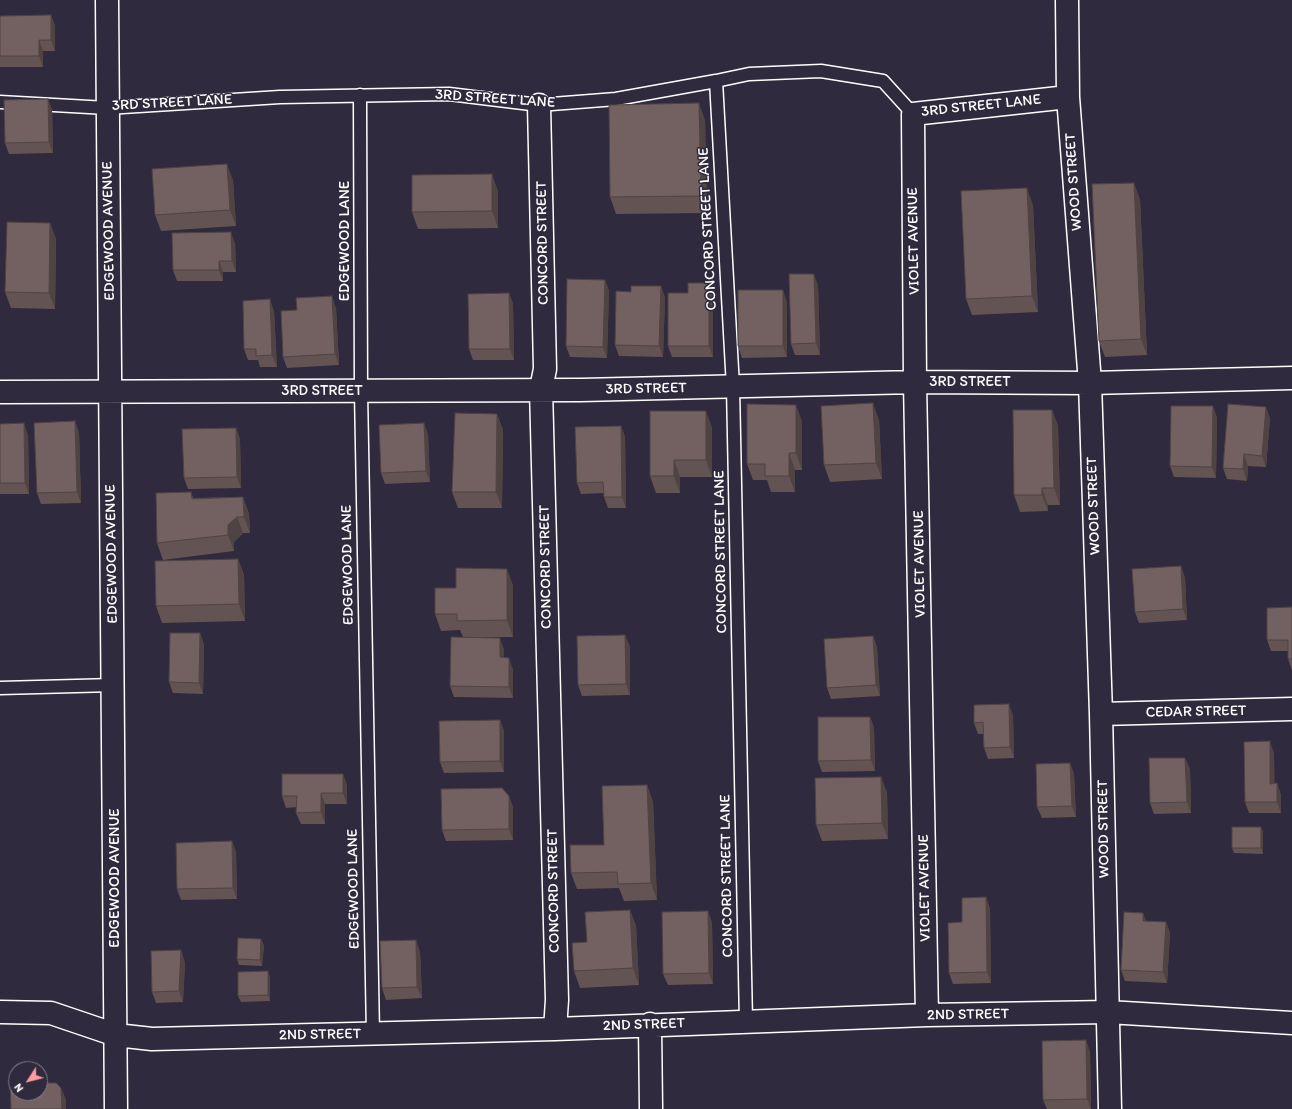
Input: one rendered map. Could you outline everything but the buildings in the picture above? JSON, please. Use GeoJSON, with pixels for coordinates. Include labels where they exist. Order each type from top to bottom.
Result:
{"type":"FeatureCollection","features":[{"type":"Feature","properties":{"kind":"street","name":"EDGEWOOD AVENUE"},"geometry":{"type":"LineString","coordinates":[[107,0],[114,685],[116,1109]]}},
{"type":"Feature","properties":{"kind":"street","name":"WOOD STREET"},"geometry":{"type":"LineString","coordinates":[[1067,0],[1068,97],[1090,383],[1101,714],[1110,1109]]}},
{"type":"Feature","properties":{"kind":"street","name":"3RD STREET LANE"},"geometry":{"type":"LineString","coordinates":[[913,114],[1068,97]]}},
{"type":"Feature","properties":{"kind":"street","name":"CONCORD STREET"},"geometry":{"type":"LineString","coordinates":[[539,104],[545,369],[541,389],[557,1000],[555,1029]]}},
{"type":"Feature","properties":{"kind":"street","name":"VIOLET AVENUE"},"geometry":{"type":"LineString","coordinates":[[913,114],[915,382],[928,1015]]}},
{"type":"Feature","properties":{"kind":"street","name":"3RD STREET"},"geometry":{"type":"LineString","coordinates":[[0,392],[361,392],[541,389],[590,390],[915,382],[1090,383],[1292,378]]}},
{"type":"Feature","properties":{"kind":"street","name":"CEDAR STREET"},"geometry":{"type":"LineString","coordinates":[[1101,714],[1292,709]]}},
{"type":"Feature","properties":{"kind":"street","name":"2ND STREET"},"geometry":{"type":"LineString","coordinates":[[0,1012],[51,1013],[116,1035],[152,1039],[555,1029],[650,1024],[928,1015],[1108,1012],[1292,1023]]}},
{"type":"Feature","properties":{"kind":"street"},"geometry":{"type":"LineString","coordinates":[[650,1024],[651,1109]]}},
{"type":"Feature","properties":{"kind":"lane","name":"3RD STREET LANE"},"geometry":{"type":"LineString","coordinates":[[0,102],[107,108],[280,97],[449,94],[539,104],[616,99],[716,82],[749,74],[821,71],[883,81],[913,114]]}},
{"type":"Feature","properties":{"kind":"lane","name":"CONCORD STREET LANE"},"geometry":{"type":"LineString","coordinates":[[716,82],[733,387],[746,1022]]}},
{"type":"Feature","properties":{"kind":"lane","name":"EDGEWOOD LANE"},"geometry":{"type":"LineString","coordinates":[[360,96],[361,392],[373,1034]]}},
{"type":"Feature","properties":{"kind":"lane"},"geometry":{"type":"LineString","coordinates":[[0,688],[114,685]]}}]}
